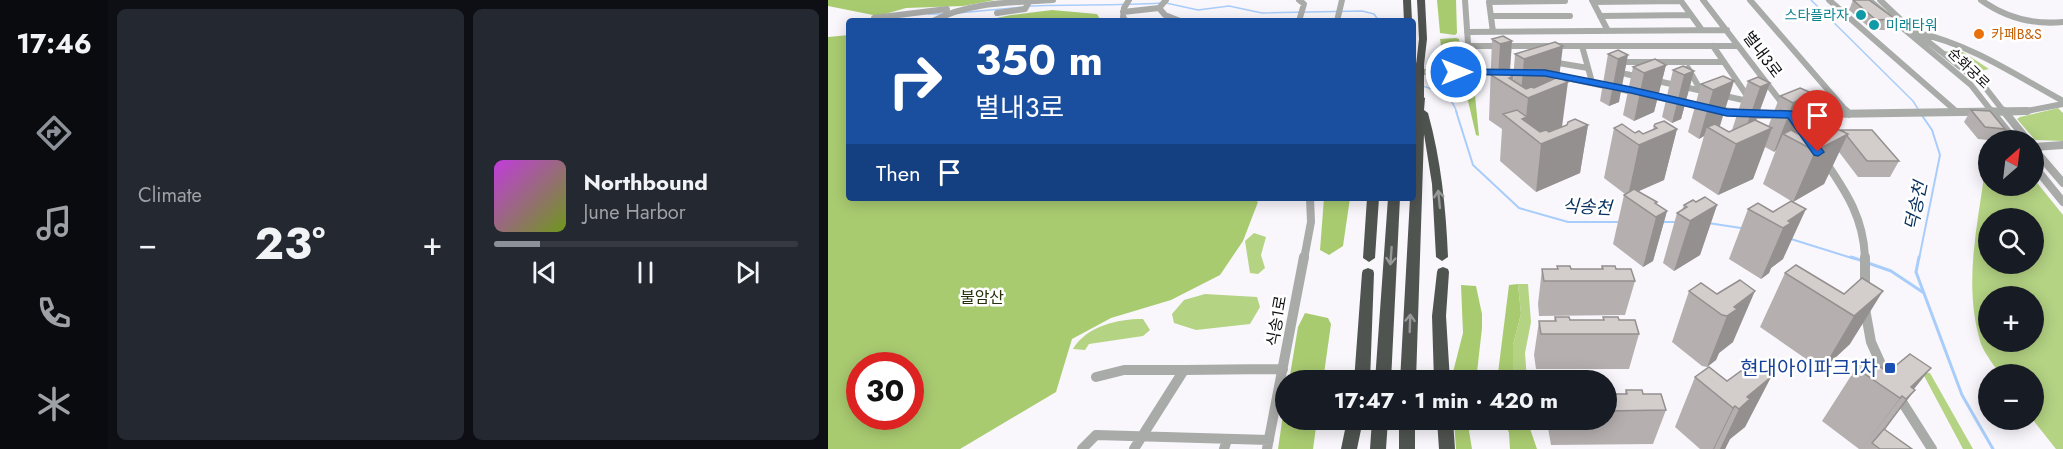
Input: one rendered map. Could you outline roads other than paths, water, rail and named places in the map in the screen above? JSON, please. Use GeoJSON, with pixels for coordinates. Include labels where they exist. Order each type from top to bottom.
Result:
{"type":"FeatureCollection","features":[{"type":"Feature","properties":{"kind":"highway"},"geometry":{"type":"LineString","coordinates":[[1407,0],[1408,18]]}},
{"type":"Feature","properties":{"kind":"highway"},"geometry":{"type":"LineString","coordinates":[[1416,194],[1420,100],[1417,69],[1423,39],[1421,0]]}},
{"type":"Feature","properties":{"kind":"highway"},"geometry":{"type":"LineString","coordinates":[[1420,100],[1433,147],[1441,219],[1442,257]]}},
{"type":"Feature","properties":{"kind":"highway"},"geometry":{"type":"LineString","coordinates":[[1369,258],[1373,201]]}},
{"type":"Feature","properties":{"kind":"highway"},"geometry":{"type":"LineString","coordinates":[[1384,370],[1395,201]]}},
{"type":"Feature","properties":{"kind":"highway"},"geometry":{"type":"LineString","coordinates":[[1408,370],[1416,201]]}},
{"type":"Feature","properties":{"kind":"highway"},"geometry":{"type":"LineString","coordinates":[[1441,370],[1439,316],[1443,272]]}},
{"type":"Feature","properties":{"kind":"highway"},"geometry":{"type":"LineString","coordinates":[[1363,370],[1368,273]]}},
{"type":"Feature","properties":{"kind":"highway"},"geometry":{"type":"LineString","coordinates":[[1350,449],[1353,430]]}},
{"type":"Feature","properties":{"kind":"highway"},"geometry":{"type":"LineString","coordinates":[[1378,449],[1379,430]]}},
{"type":"Feature","properties":{"kind":"highway"},"geometry":{"type":"LineString","coordinates":[[1407,430],[1407,449]]}},
{"type":"Feature","properties":{"kind":"highway"},"geometry":{"type":"LineString","coordinates":[[1446,430],[1447,449]]}},
{"type":"Feature","properties":{"kind":"street"},"geometry":{"type":"LineString","coordinates":[[997,13],[1053,0]]}},
{"type":"Feature","properties":{"kind":"street"},"geometry":{"type":"LineString","coordinates":[[1299,0],[1304,4],[1301,15]]}},
{"type":"Feature","properties":{"kind":"street"},"geometry":{"type":"LineString","coordinates":[[1338,15],[1342,0]]}},
{"type":"Feature","properties":{"kind":"street"},"geometry":{"type":"LineString","coordinates":[[1465,0],[1470,72]]}},
{"type":"Feature","properties":{"kind":"street","name":"별내3로"},"geometry":{"type":"LineString","coordinates":[[1703,0],[1791,114],[1846,190],[1858,213],[1864,237],[1866,327],[1878,362],[1890,382]]}},
{"type":"Feature","properties":{"kind":"street"},"geometry":{"type":"LineString","coordinates":[[1750,0],[1849,114]]}},
{"type":"Feature","properties":{"kind":"street"},"geometry":{"type":"LineString","coordinates":[[1829,0],[1957,112]]}},
{"type":"Feature","properties":{"kind":"street","name":"순화궁로"},"geometry":{"type":"LineString","coordinates":[[1869,0],[1971,85],[2006,130]]}},
{"type":"Feature","properties":{"kind":"street","name":"순화궁로"},"geometry":{"type":"LineString","coordinates":[[1880,0],[1984,86],[2019,130]]}},
{"type":"Feature","properties":{"kind":"street"},"geometry":{"type":"LineString","coordinates":[[1981,0],[1991,9],[2042,25],[2063,22]]}},
{"type":"Feature","properties":{"kind":"street"},"geometry":{"type":"LineString","coordinates":[[1493,32],[1489,2],[1564,1],[1575,31]]}},
{"type":"Feature","properties":{"kind":"street"},"geometry":{"type":"LineString","coordinates":[[1608,31],[1593,1],[1681,1],[1702,30]]}},
{"type":"Feature","properties":{"kind":"street"},"geometry":{"type":"LineString","coordinates":[[874,18],[951,10],[993,2],[1028,5]]}},
{"type":"Feature","properties":{"kind":"street"},"geometry":{"type":"LineString","coordinates":[[1126,5],[1162,3],[1165,15],[1172,18]]}},
{"type":"Feature","properties":{"kind":"street"},"geometry":{"type":"LineString","coordinates":[[936,18],[951,10]]}},
{"type":"Feature","properties":{"kind":"street"},"geometry":{"type":"LineString","coordinates":[[1600,16],[1691,15]]}},
{"type":"Feature","properties":{"kind":"street"},"geometry":{"type":"LineString","coordinates":[[1491,16],[1570,16]]}},
{"type":"Feature","properties":{"kind":"street"},"geometry":{"type":"LineString","coordinates":[[1467,32],[1727,30]]}},
{"type":"Feature","properties":{"kind":"street","name":"순화궁로"},"geometry":{"type":"LineString","coordinates":[[1918,33],[1942,38],[1998,65],[2063,103]]}},
{"type":"Feature","properties":{"kind":"street"},"geometry":{"type":"LineString","coordinates":[[1468,46],[1497,49],[1582,46],[1738,46]]}},
{"type":"Feature","properties":{"kind":"street"},"geometry":{"type":"LineString","coordinates":[[1582,46],[1592,82]]}},
{"type":"Feature","properties":{"kind":"street"},"geometry":{"type":"LineString","coordinates":[[1614,46],[1631,90]]}},
{"type":"Feature","properties":{"kind":"street"},"geometry":{"type":"LineString","coordinates":[[1626,74],[1743,100],[1748,97],[1713,46]]}},
{"type":"Feature","properties":{"kind":"street"},"geometry":{"type":"LineString","coordinates":[[1545,61],[1588,68]]}},
{"type":"Feature","properties":{"kind":"street"},"geometry":{"type":"LineString","coordinates":[[1621,62],[1724,62]]}},
{"type":"Feature","properties":{"kind":"street"},"geometry":{"type":"LineString","coordinates":[[1685,62],[1701,91]]}},
{"type":"Feature","properties":{"kind":"street"},"geometry":{"type":"LineString","coordinates":[[1417,69],[1545,73],[1727,112],[1791,114],[2022,112],[2063,103]]}},
{"type":"Feature","properties":{"kind":"street"},"geometry":{"type":"LineString","coordinates":[[2044,147],[2063,146]]}},
{"type":"Feature","properties":{"kind":"street"},"geometry":{"type":"LineString","coordinates":[[2044,160],[2063,183]]}},
{"type":"Feature","properties":{"kind":"street"},"geometry":{"type":"LineString","coordinates":[[2044,177],[2063,201]]}},
{"type":"Feature","properties":{"kind":"street","name":"식송1로"},"geometry":{"type":"LineString","coordinates":[[1268,444],[1311,222],[1310,201]]}},
{"type":"Feature","properties":{"kind":"street"},"geometry":{"type":"LineString","coordinates":[[1096,377],[1124,370],[1283,369]]}},
{"type":"Feature","properties":{"kind":"street"},"geometry":{"type":"LineString","coordinates":[[1134,449],[1184,370]]}},
{"type":"Feature","properties":{"kind":"street"},"geometry":{"type":"LineString","coordinates":[[1896,391],[1932,449]]}},
{"type":"Feature","properties":{"kind":"street"},"geometry":{"type":"LineString","coordinates":[[1082,449],[1096,435],[1225,444],[1268,444]]}},
{"type":"Feature","properties":{"kind":"waterway","name":"덕송천"},"geometry":{"type":"LineString","coordinates":[[1811,0],[1913,101],[1918,109]]}},
{"type":"Feature","properties":{"kind":"waterway","name":"식송천"},"geometry":{"type":"LineString","coordinates":[[1029,6],[1161,3]]}},
{"type":"Feature","properties":{"kind":"waterway","name":"식송천"},"geometry":{"type":"LineString","coordinates":[[1166,3],[1198,10],[1229,6],[1262,13],[1362,11],[1374,14],[1377,18]]}},
{"type":"Feature","properties":{"kind":"waterway","name":"식송천"},"geometry":{"type":"LineString","coordinates":[[958,13],[1023,7]]}},
{"type":"Feature","properties":{"kind":"waterway","name":"식송천"},"geometry":{"type":"LineString","coordinates":[[928,14],[943,14]]}},
{"type":"Feature","properties":{"kind":"waterway","name":"식송천"},"geometry":{"type":"LineString","coordinates":[[1416,84],[1445,96],[1457,113]]}},
{"type":"Feature","properties":{"kind":"waterway","name":"식송천"},"geometry":{"type":"LineString","coordinates":[[1456,111],[1473,165],[1519,208],[1568,222],[1619,222]]}},
{"type":"Feature","properties":{"kind":"waterway","name":"덕송천"},"geometry":{"type":"LineString","coordinates":[[1919,259],[1940,155],[1932,130],[1921,114]]}},
{"type":"Feature","properties":{"kind":"waterway","name":"식송천"},"geometry":{"type":"LineString","coordinates":[[1663,222],[1676,222]]}},
{"type":"Feature","properties":{"kind":"waterway","name":"식송천"},"geometry":{"type":"LineString","coordinates":[[1708,223],[1741,228]]}},
{"type":"Feature","properties":{"kind":"waterway","name":"식송천"},"geometry":{"type":"LineString","coordinates":[[1791,239],[1855,259]]}},
{"type":"Feature","properties":{"kind":"waterway","name":"식송천"},"geometry":{"type":"LineString","coordinates":[[1851,257],[1863,261]]}},
{"type":"Feature","properties":{"kind":"waterway","name":"덕송천"},"geometry":{"type":"LineString","coordinates":[[1919,257],[1916,272],[1924,293]]}},
{"type":"Feature","properties":{"kind":"waterway","name":"식송천"},"geometry":{"type":"LineString","coordinates":[[1868,263],[1891,271],[1924,293]]}},
{"type":"Feature","properties":{"kind":"waterway","name":"덕송천"},"geometry":{"type":"LineString","coordinates":[[1924,293],[1962,395],[1993,449]]}},
{"type":"Feature","properties":{"kind":"place","name":"스타플라자"},"geometry":{"type":"Point","coordinates":[1861,15]}},
{"type":"Feature","properties":{"kind":"place","name":"미래타워"},"geometry":{"type":"Point","coordinates":[1874,25]}},
{"type":"Feature","properties":{"kind":"place","name":"카페B&S"},"geometry":{"type":"Point","coordinates":[1979,34]}},
{"type":"Feature","properties":{"kind":"place","name":"현대아이파크1차"},"geometry":{"type":"Point","coordinates":[1890,368]}},
{"type":"Feature","properties":{"kind":"park label","name":"불암산"},"geometry":{"type":"Point","coordinates":[982,297]}}]}
